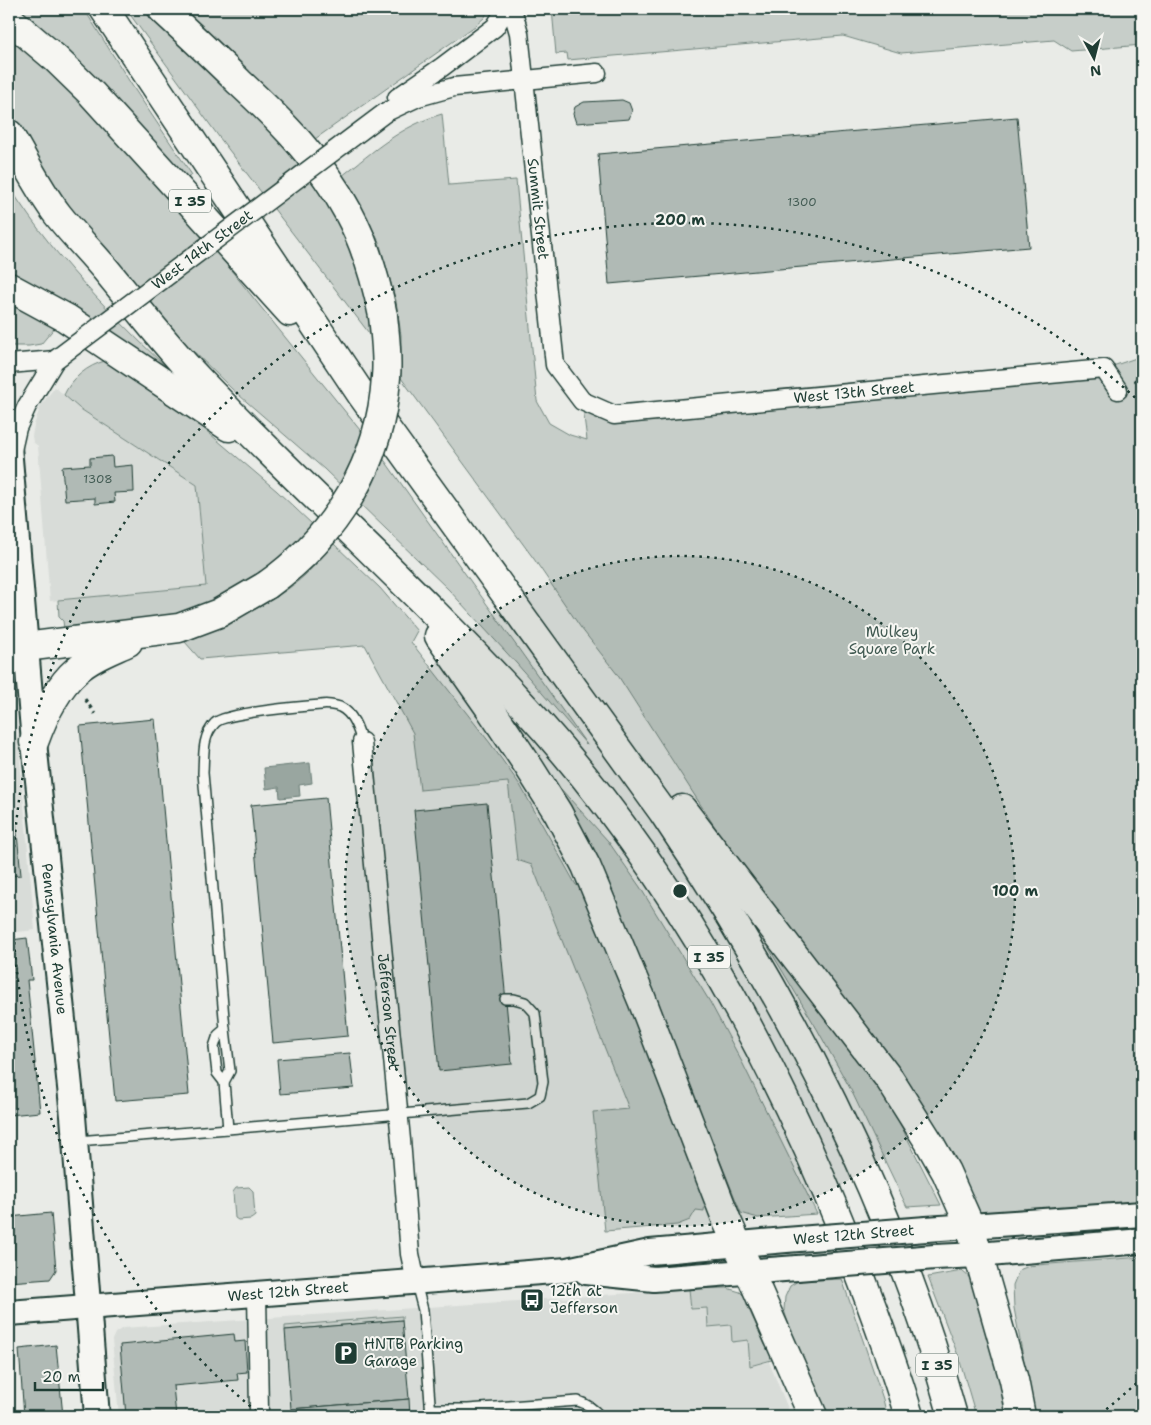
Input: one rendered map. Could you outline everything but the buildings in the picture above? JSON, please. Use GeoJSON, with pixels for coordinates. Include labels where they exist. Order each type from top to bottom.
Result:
{"type":"FeatureCollection","features":[{"type":"Feature","properties":{"kind":"highway","name":"I 35"},"geometry":{"type":"LineString","coordinates":[[104,9],[361,394],[664,812],[752,949],[793,1022],[833,1100],[869,1179],[921,1313],[953,1416]]}},
{"type":"Feature","properties":{"kind":"highway"},"geometry":{"type":"LineString","coordinates":[[34,742],[48,709],[59,691],[77,670],[110,650],[134,640],[179,628],[219,613],[267,585],[299,560],[327,530],[348,500],[365,467],[376,438],[384,397],[386,353],[383,316],[375,279],[348,212],[325,175],[283,122],[162,9]]}},
{"type":"Feature","properties":{"kind":"highway","name":"I 35"},"geometry":{"type":"LineString","coordinates":[[9,19],[55,58],[92,94],[224,238],[361,394]]}},
{"type":"Feature","properties":{"kind":"highway","name":"I 35"},"geometry":{"type":"LineString","coordinates":[[9,134],[57,214],[194,375],[515,696],[564,752],[622,826],[696,934],[749,1027],[802,1134],[863,1282],[909,1416]]}},
{"type":"Feature","properties":{"kind":"highway","name":"I 35"},"geometry":{"type":"LineString","coordinates":[[9,287],[66,318],[276,459]]}},
{"type":"Feature","properties":{"kind":"highway"},"geometry":{"type":"LineString","coordinates":[[392,571],[489,707],[529,767],[558,813],[586,866],[642,1000],[727,1221],[813,1416]]}},
{"type":"Feature","properties":{"kind":"highway"},"geometry":{"type":"LineString","coordinates":[[515,608],[668,791],[890,1080],[910,1109],[946,1172],[970,1226],[1014,1380],[1021,1416]]}},
{"type":"Feature","properties":{"kind":"highway"},"geometry":{"type":"LineString","coordinates":[[17,647],[179,628]]}},
{"type":"Feature","properties":{"kind":"main road","name":"Pennsylvania Avenue"},"geometry":{"type":"LineString","coordinates":[[9,454],[17,647],[34,742],[75,1141],[96,1416]]}},
{"type":"Feature","properties":{"kind":"main road","name":"West 12th Street"},"geometry":{"type":"LineString","coordinates":[[9,1313],[566,1270],[650,1252],[737,1243],[1142,1214]]}},
{"type":"Feature","properties":{"kind":"main road","name":"West 12th Street"},"geometry":{"type":"LineString","coordinates":[[566,1270],[654,1279],[1142,1242]]}},
{"type":"Feature","properties":{"kind":"street","name":"West 14th Street"},"geometry":{"type":"LineString","coordinates":[[386,112],[399,95],[442,67],[494,27],[506,9]]}},
{"type":"Feature","properties":{"kind":"street","name":"Summit Street"},"geometry":{"type":"LineString","coordinates":[[512,9],[519,33],[555,366],[582,401]]}},
{"type":"Feature","properties":{"kind":"street","name":"West 14th Street"},"geometry":{"type":"LineString","coordinates":[[55,360],[386,112],[418,97],[454,87],[597,73]]}},
{"type":"Feature","properties":{"kind":"street"},"geometry":{"type":"LineString","coordinates":[[9,364],[55,360]]}},
{"type":"Feature","properties":{"kind":"street","name":"Pennsylvania Avenue"},"geometry":{"type":"LineString","coordinates":[[9,454],[17,428],[55,360]]}},
{"type":"Feature","properties":{"kind":"street","name":"West 13th Street"},"geometry":{"type":"LineString","coordinates":[[582,401],[614,415],[1104,369],[1118,390]]}},
{"type":"Feature","properties":{"kind":"street","name":"Jefferson Street"},"geometry":{"type":"LineString","coordinates":[[362,742],[399,1115],[410,1254],[416,1282]]}},
{"type":"Feature","properties":{"kind":"street"},"geometry":{"type":"LineString","coordinates":[[257,1294],[260,1414]]}},
{"type":"Feature","properties":{"kind":"lane"},"geometry":{"type":"LineString","coordinates":[[224,1082],[230,1071],[203,773],[204,747],[208,731],[217,720],[235,715],[323,704],[340,707],[355,721],[362,742]]}},
{"type":"Feature","properties":{"kind":"lane"},"geometry":{"type":"LineString","coordinates":[[75,1141],[528,1103],[540,1096],[543,1082],[535,1013],[525,1002],[506,999]]}},
{"type":"Feature","properties":{"kind":"lane"},"geometry":{"type":"LineString","coordinates":[[225,1029],[218,1035],[214,1047],[217,1073],[224,1082],[228,1129]]}},
{"type":"Feature","properties":{"kind":"lane"},"geometry":{"type":"LineString","coordinates":[[416,1282],[423,1310],[431,1413],[578,1401],[594,1409],[600,1416]]}},
{"type":"Feature","properties":{"kind":"path"},"geometry":{"type":"LineString","coordinates":[[85,698],[95,714]]}},
{"type":"Feature","properties":{"kind":"shaded area"},"geometry":{"type":"Polygon","coordinates":[[[55,387],[79,408],[197,485],[206,586],[50,601],[38,446],[33,442],[32,436],[41,405],[55,387]]]}},
{"type":"Feature","properties":{"kind":"shaded area"},"geometry":{"type":"Polygon","coordinates":[[[9,666],[12,670],[35,930],[9,933],[9,666]]]}},
{"type":"Feature","properties":{"kind":"shaded area"},"geometry":{"type":"Polygon","coordinates":[[[310,763],[312,783],[299,785],[300,796],[280,798],[279,787],[266,789],[264,768],[310,763]]]}},
{"type":"Feature","properties":{"kind":"shaded area"},"geometry":{"type":"Polygon","coordinates":[[[689,1289],[691,1308],[707,1308],[748,1340],[750,1366],[769,1362],[791,1416],[119,1416],[112,1340],[115,1333],[123,1328],[689,1289]]]}},
{"type":"Feature","properties":{"kind":"green space"},"geometry":{"type":"Polygon","coordinates":[[[14,9],[84,9],[192,175],[183,181],[14,9]]]}},
{"type":"Feature","properties":{"kind":"green space"},"geometry":{"type":"Polygon","coordinates":[[[126,9],[147,9],[189,50],[250,103],[323,187],[364,262],[375,341],[219,137],[126,9]]]}},
{"type":"Feature","properties":{"kind":"green space"},"geometry":{"type":"Polygon","coordinates":[[[182,9],[488,9],[485,17],[475,26],[315,139],[259,82],[182,9]]]}},
{"type":"Feature","properties":{"kind":"green space"},"geometry":{"type":"Polygon","coordinates":[[[552,9],[1142,9],[1142,45],[1071,51],[1054,40],[901,53],[843,36],[568,60],[567,53],[556,54],[552,9]]]}},
{"type":"Feature","properties":{"kind":"green space"},"geometry":{"type":"Polygon","coordinates":[[[9,31],[103,123],[193,223],[385,461],[587,745],[517,664],[449,590],[324,469],[232,389],[174,332],[130,278],[78,221],[39,163],[9,108],[9,31]]]}},
{"type":"Feature","properties":{"kind":"green space","name":"Mulkey Square Park"},"geometry":{"type":"Polygon","coordinates":[[[442,114],[449,185],[516,180],[537,401],[549,423],[570,435],[587,440],[582,401],[614,415],[1104,369],[1142,356],[1142,1214],[970,1226],[617,674],[581,628],[534,559],[401,378],[401,335],[396,301],[379,242],[357,198],[342,176],[377,148],[401,132],[442,114]]]}},
{"type":"Feature","properties":{"kind":"green space"},"geometry":{"type":"Polygon","coordinates":[[[9,186],[29,216],[73,272],[122,324],[199,399],[27,282],[9,273],[9,186]]]}},
{"type":"Feature","properties":{"kind":"green space"},"geometry":{"type":"Polygon","coordinates":[[[9,297],[56,326],[41,344],[9,346],[9,297]]]}},
{"type":"Feature","properties":{"kind":"green space"},"geometry":{"type":"Polygon","coordinates":[[[105,361],[203,428],[277,491],[313,525],[285,557],[207,610],[65,635],[63,621],[59,617],[58,600],[206,586],[197,485],[79,408],[64,395],[81,374],[92,366],[105,361]]]}},
{"type":"Feature","properties":{"kind":"green space"},"geometry":{"type":"Polygon","coordinates":[[[334,544],[380,588],[417,631],[411,642],[490,743],[520,785],[576,885],[585,887],[702,1189],[705,1203],[704,1211],[696,1210],[690,1220],[677,1225],[605,1231],[593,1112],[629,1109],[532,865],[517,860],[508,782],[420,790],[413,733],[365,645],[200,659],[185,642],[232,621],[279,595],[305,575],[334,544]]]}},
{"type":"Feature","properties":{"kind":"green space"},"geometry":{"type":"Polygon","coordinates":[[[560,788],[608,841],[640,887],[710,1002],[742,1062],[817,1214],[758,1218],[741,1213],[650,986],[561,796],[560,788]]]}},
{"type":"Feature","properties":{"kind":"green space"},"geometry":{"type":"Polygon","coordinates":[[[752,920],[862,1061],[894,1112],[941,1205],[907,1207],[851,1090],[752,920]]]}},
{"type":"Feature","properties":{"kind":"green space"},"geometry":{"type":"Polygon","coordinates":[[[249,1187],[253,1191],[255,1216],[251,1219],[238,1220],[235,1218],[233,1192],[236,1188],[249,1187]]]}},
{"type":"Feature","properties":{"kind":"green space"},"geometry":{"type":"Polygon","coordinates":[[[1142,1257],[1142,1416],[1034,1416],[1014,1308],[1013,1285],[1019,1270],[1037,1265],[1142,1257]]]}},
{"type":"Feature","properties":{"kind":"green space"},"geometry":{"type":"Polygon","coordinates":[[[962,1271],[970,1278],[979,1308],[994,1343],[1007,1416],[976,1416],[959,1358],[928,1277],[962,1271]]]}},
{"type":"Feature","properties":{"kind":"green space"},"geometry":{"type":"Polygon","coordinates":[[[842,1279],[883,1399],[887,1416],[825,1416],[794,1341],[784,1310],[785,1297],[790,1286],[798,1281],[842,1279]]]}},
{"type":"Feature","properties":{"kind":"green space"},"geometry":{"type":"Polygon","coordinates":[[[727,1288],[740,1292],[748,1300],[747,1305],[765,1345],[775,1359],[750,1366],[748,1340],[732,1342],[731,1325],[708,1327],[707,1308],[691,1309],[689,1289],[727,1288]]]}},
{"type":"Feature","properties":{"kind":"green space"},"geometry":{"type":"Polygon","coordinates":[[[402,1316],[402,1320],[285,1330],[285,1326],[402,1316]]]}},
{"type":"Feature","properties":{"kind":"place","name":"12th at Jefferson"},"geometry":{"type":"Point","coordinates":[532,1300]}},
{"type":"Feature","properties":{"kind":"place","name":"HNTB Parking Garage"},"geometry":{"type":"Point","coordinates":[346,1353]}}]}
